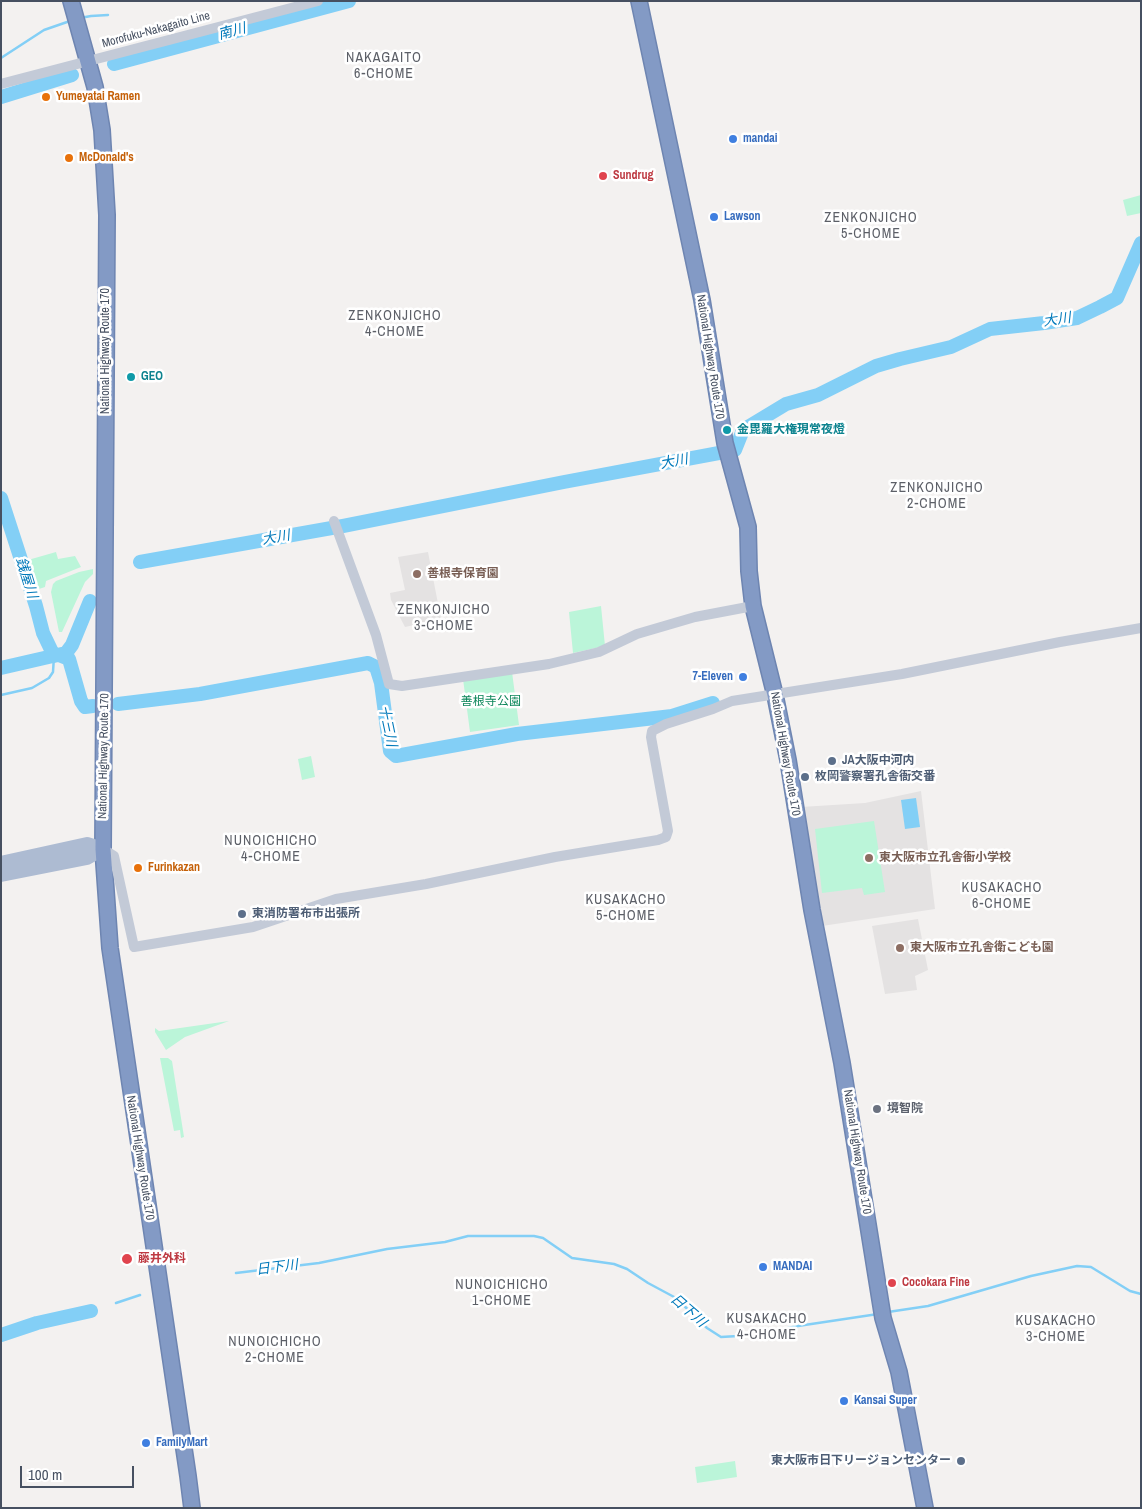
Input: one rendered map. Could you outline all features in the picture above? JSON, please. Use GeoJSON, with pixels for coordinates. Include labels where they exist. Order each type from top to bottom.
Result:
{"type":"FeatureCollection","features":[{"type":"Feature","properties":{"kind":"highway","name":"National Highway Route 170"},"geometry":{"type":"LineString","coordinates":[[71,1],[96,87],[102,130],[107,215],[103,849],[109,939],[114,987],[192,1508]]}},
{"type":"Feature","properties":{"kind":"highway","name":"National Highway Route 170"},"geometry":{"type":"LineString","coordinates":[[639,1],[702,300],[726,449],[748,527],[749,572],[753,606],[775,695],[788,760],[812,910],[842,1064],[882,1313],[899,1372],[925,1508]]}},
{"type":"Feature","properties":{"kind":"main road"},"geometry":{"type":"LineString","coordinates":[[1,863],[87,844],[103,849]]}},
{"type":"Feature","properties":{"kind":"main road"},"geometry":{"type":"LineString","coordinates":[[1,875],[87,858],[103,849]]}},
{"type":"Feature","properties":{"kind":"street","name":"Morofuku-Nakagaito Line"},"geometry":{"type":"LineString","coordinates":[[1,84],[318,1]]}},
{"type":"Feature","properties":{"kind":"street"},"geometry":{"type":"LineString","coordinates":[[334,521],[376,635],[389,684],[402,686],[549,664],[599,652],[637,634],[695,617],[753,606]]}},
{"type":"Feature","properties":{"kind":"street"},"geometry":{"type":"LineString","coordinates":[[103,849],[114,856],[134,947],[253,928],[336,899],[426,884],[555,857],[658,840],[666,837],[668,831],[651,738],[652,731],[666,724],[732,701],[902,674],[1060,642],[1141,628]]}},
{"type":"Feature","properties":{"kind":"shaded area","name":"善根寺保育園"},"geometry":{"type":"Polygon","coordinates":[[[428,552],[441,619],[405,627],[391,600],[390,593],[405,590],[398,557],[428,552]]]}},
{"type":"Feature","properties":{"kind":"shaded area","name":"東大阪市立孔舎衙小学校"},"geometry":{"type":"Polygon","coordinates":[[[921,791],[935,909],[822,926],[801,807],[865,803],[921,791]]]}},
{"type":"Feature","properties":{"kind":"shaded area","name":"東大阪市立孔舎衛こども園"},"geometry":{"type":"Polygon","coordinates":[[[918,919],[928,970],[915,976],[917,990],[885,994],[872,926],[918,919]]]}},
{"type":"Feature","properties":{"kind":"green space"},"geometry":{"type":"Polygon","coordinates":[[[1141,195],[1141,213],[1127,216],[1123,200],[1141,195]]]}},
{"type":"Feature","properties":{"kind":"green space"},"geometry":{"type":"Polygon","coordinates":[[[56,552],[58,559],[75,556],[81,567],[46,581],[45,587],[36,590],[28,560],[56,552]]]}},
{"type":"Feature","properties":{"kind":"green space"},"geometry":{"type":"Polygon","coordinates":[[[93,569],[93,574],[85,582],[62,632],[59,632],[51,592],[53,584],[79,572],[93,569]]]}},
{"type":"Feature","properties":{"kind":"green space"},"geometry":{"type":"Polygon","coordinates":[[[601,606],[605,646],[573,653],[569,612],[601,606]]]}},
{"type":"Feature","properties":{"kind":"green space","name":"善根寺公園"},"geometry":{"type":"Polygon","coordinates":[[[512,672],[519,725],[470,732],[463,679],[512,672]]]}},
{"type":"Feature","properties":{"kind":"green space"},"geometry":{"type":"Polygon","coordinates":[[[311,756],[315,777],[302,780],[298,759],[311,756]]]}},
{"type":"Feature","properties":{"kind":"green space"},"geometry":{"type":"Polygon","coordinates":[[[874,821],[885,892],[864,895],[862,888],[822,893],[815,829],[874,821]]]}},
{"type":"Feature","properties":{"kind":"green space"},"geometry":{"type":"Polygon","coordinates":[[[229,1021],[185,1037],[166,1050],[155,1032],[155,1028],[159,1031],[229,1021]]]}},
{"type":"Feature","properties":{"kind":"green space"},"geometry":{"type":"Polygon","coordinates":[[[160,1058],[168,1058],[172,1061],[184,1137],[181,1138],[180,1130],[174,1131],[160,1058]]]}},
{"type":"Feature","properties":{"kind":"green space"},"geometry":{"type":"Polygon","coordinates":[[[735,1461],[737,1477],[697,1483],[695,1467],[735,1461]]]}},
{"type":"Feature","properties":{"kind":"water"},"geometry":{"type":"Polygon","coordinates":[[[916,798],[920,827],[905,829],[901,800],[916,798]]]}},
{"type":"Feature","properties":{"kind":"waterway","name":"南川"},"geometry":{"type":"LineString","coordinates":[[114,64],[349,1]]}},
{"type":"Feature","properties":{"kind":"waterway"},"geometry":{"type":"LineString","coordinates":[[80,18],[108,15]]}},
{"type":"Feature","properties":{"kind":"waterway"},"geometry":{"type":"LineString","coordinates":[[1,58],[44,30],[70,21]]}},
{"type":"Feature","properties":{"kind":"waterway","name":"南川"},"geometry":{"type":"LineString","coordinates":[[1,97],[72,75]]}},
{"type":"Feature","properties":{"kind":"waterway","name":"大川"},"geometry":{"type":"LineString","coordinates":[[140,562],[343,526],[735,450],[743,430],[786,404],[818,395],[876,366],[951,347],[990,329],[1077,318],[1100,307],[1117,298],[1141,243]]}},
{"type":"Feature","properties":{"kind":"waterway","name":"銭屋川"},"geometry":{"type":"LineString","coordinates":[[1,498],[43,633],[54,656]]}},
{"type":"Feature","properties":{"kind":"waterway","name":"大川"},"geometry":{"type":"LineString","coordinates":[[1,668],[66,653],[72,645],[90,601]]}},
{"type":"Feature","properties":{"kind":"waterway","name":"十三川"},"geometry":{"type":"LineString","coordinates":[[59,655],[69,659],[81,701],[85,707],[93,706]]}},
{"type":"Feature","properties":{"kind":"waterway"},"geometry":{"type":"LineString","coordinates":[[1,695],[32,688],[49,678],[53,672],[54,656]]}},
{"type":"Feature","properties":{"kind":"waterway","name":"十三川"},"geometry":{"type":"LineString","coordinates":[[118,704],[200,694],[368,663],[376,667],[381,683],[390,751],[396,756],[517,734],[672,716],[713,703]]}},
{"type":"Feature","properties":{"kind":"waterway","name":"日下川"},"geometry":{"type":"LineString","coordinates":[[236,1273],[319,1263],[387,1249],[445,1242],[468,1236],[534,1236],[543,1238],[572,1258],[614,1264],[627,1269],[676,1298],[707,1328],[721,1337],[755,1335],[798,1326],[878,1314]]}},
{"type":"Feature","properties":{"kind":"waterway","name":"日下川"},"geometry":{"type":"LineString","coordinates":[[888,1312],[928,1306],[1031,1276],[1077,1266],[1091,1267],[1130,1291],[1141,1294]]}},
{"type":"Feature","properties":{"kind":"waterway","name":"日下川"},"geometry":{"type":"LineString","coordinates":[[116,1303],[140,1295]]}},
{"type":"Feature","properties":{"kind":"waterway","name":"日下川"},"geometry":{"type":"LineString","coordinates":[[1,1335],[37,1323],[91,1311]]}},
{"type":"Feature","properties":{"kind":"place","name":"Yumeyatai Ramen"},"geometry":{"type":"Point","coordinates":[46,97]}},
{"type":"Feature","properties":{"kind":"place","name":"mandai"},"geometry":{"type":"Point","coordinates":[733,139]}},
{"type":"Feature","properties":{"kind":"place","name":"McDonald's"},"geometry":{"type":"Point","coordinates":[69,158]}},
{"type":"Feature","properties":{"kind":"place","name":"Sundrug"},"geometry":{"type":"Point","coordinates":[603,176]}},
{"type":"Feature","properties":{"kind":"place","name":"Lawson"},"geometry":{"type":"Point","coordinates":[714,217]}},
{"type":"Feature","properties":{"kind":"place","name":"GEO"},"geometry":{"type":"Point","coordinates":[131,377]}},
{"type":"Feature","properties":{"kind":"place","name":"金毘羅大権現常夜燈"},"geometry":{"type":"Point","coordinates":[727,430]}},
{"type":"Feature","properties":{"kind":"place","name":"善根寺保育園"},"geometry":{"type":"Point","coordinates":[417,574]}},
{"type":"Feature","properties":{"kind":"place","name":"7-Eleven"},"geometry":{"type":"Point","coordinates":[743,677]}},
{"type":"Feature","properties":{"kind":"place","name":"JA大阪中河内"},"geometry":{"type":"Point","coordinates":[832,761]}},
{"type":"Feature","properties":{"kind":"place","name":"枚岡警察署孔舎衙交番"},"geometry":{"type":"Point","coordinates":[805,777]}},
{"type":"Feature","properties":{"kind":"place","name":"東大阪市立孔舎衙小学校"},"geometry":{"type":"Point","coordinates":[869,858]}},
{"type":"Feature","properties":{"kind":"place","name":"Furinkazan"},"geometry":{"type":"Point","coordinates":[138,868]}},
{"type":"Feature","properties":{"kind":"place","name":"東消防署布市出張所"},"geometry":{"type":"Point","coordinates":[242,914]}},
{"type":"Feature","properties":{"kind":"place","name":"東大阪市立孔舎衛こども園"},"geometry":{"type":"Point","coordinates":[900,948]}},
{"type":"Feature","properties":{"kind":"place","name":"境智院"},"geometry":{"type":"Point","coordinates":[877,1109]}},
{"type":"Feature","properties":{"kind":"place","name":"藤井外科"},"geometry":{"type":"Point","coordinates":[127,1259]}},
{"type":"Feature","properties":{"kind":"place","name":"MANDAI"},"geometry":{"type":"Point","coordinates":[763,1267]}},
{"type":"Feature","properties":{"kind":"place","name":"Cocokara Fine"},"geometry":{"type":"Point","coordinates":[892,1283]}},
{"type":"Feature","properties":{"kind":"place","name":"Kansai Super"},"geometry":{"type":"Point","coordinates":[844,1401]}},
{"type":"Feature","properties":{"kind":"place","name":"FamilyMart"},"geometry":{"type":"Point","coordinates":[146,1443]}},
{"type":"Feature","properties":{"kind":"place","name":"東大阪市日下リージョンセンター"},"geometry":{"type":"Point","coordinates":[961,1461]}},
{"type":"Feature","properties":{"kind":"district","name":"NAKAGAITO 6-CHOME"},"geometry":{"type":"Point","coordinates":[384,66]}},
{"type":"Feature","properties":{"kind":"district","name":"ZENKONJICHO 5-CHOME"},"geometry":{"type":"Point","coordinates":[871,226]}},
{"type":"Feature","properties":{"kind":"district","name":"ZENKONJICHO 4-CHOME"},"geometry":{"type":"Point","coordinates":[395,324]}},
{"type":"Feature","properties":{"kind":"district","name":"ZENKONJICHO 2-CHOME"},"geometry":{"type":"Point","coordinates":[937,496]}},
{"type":"Feature","properties":{"kind":"district","name":"ZENKONJICHO 3-CHOME"},"geometry":{"type":"Point","coordinates":[444,618]}},
{"type":"Feature","properties":{"kind":"district","name":"NUNOICHICHO 4-CHOME"},"geometry":{"type":"Point","coordinates":[271,850]}},
{"type":"Feature","properties":{"kind":"district","name":"KUSAKACHO 6-CHOME"},"geometry":{"type":"Point","coordinates":[1002,896]}},
{"type":"Feature","properties":{"kind":"district","name":"KUSAKACHO 5-CHOME"},"geometry":{"type":"Point","coordinates":[626,908]}},
{"type":"Feature","properties":{"kind":"district","name":"NUNOICHICHO 1-CHOME"},"geometry":{"type":"Point","coordinates":[502,1294]}},
{"type":"Feature","properties":{"kind":"district","name":"KUSAKACHO 4-CHOME"},"geometry":{"type":"Point","coordinates":[767,1328]}},
{"type":"Feature","properties":{"kind":"district","name":"KUSAKACHO 3-CHOME"},"geometry":{"type":"Point","coordinates":[1056,1329]}},
{"type":"Feature","properties":{"kind":"district","name":"NUNOICHICHO 2-CHOME"},"geometry":{"type":"Point","coordinates":[275,1350]}}]}
